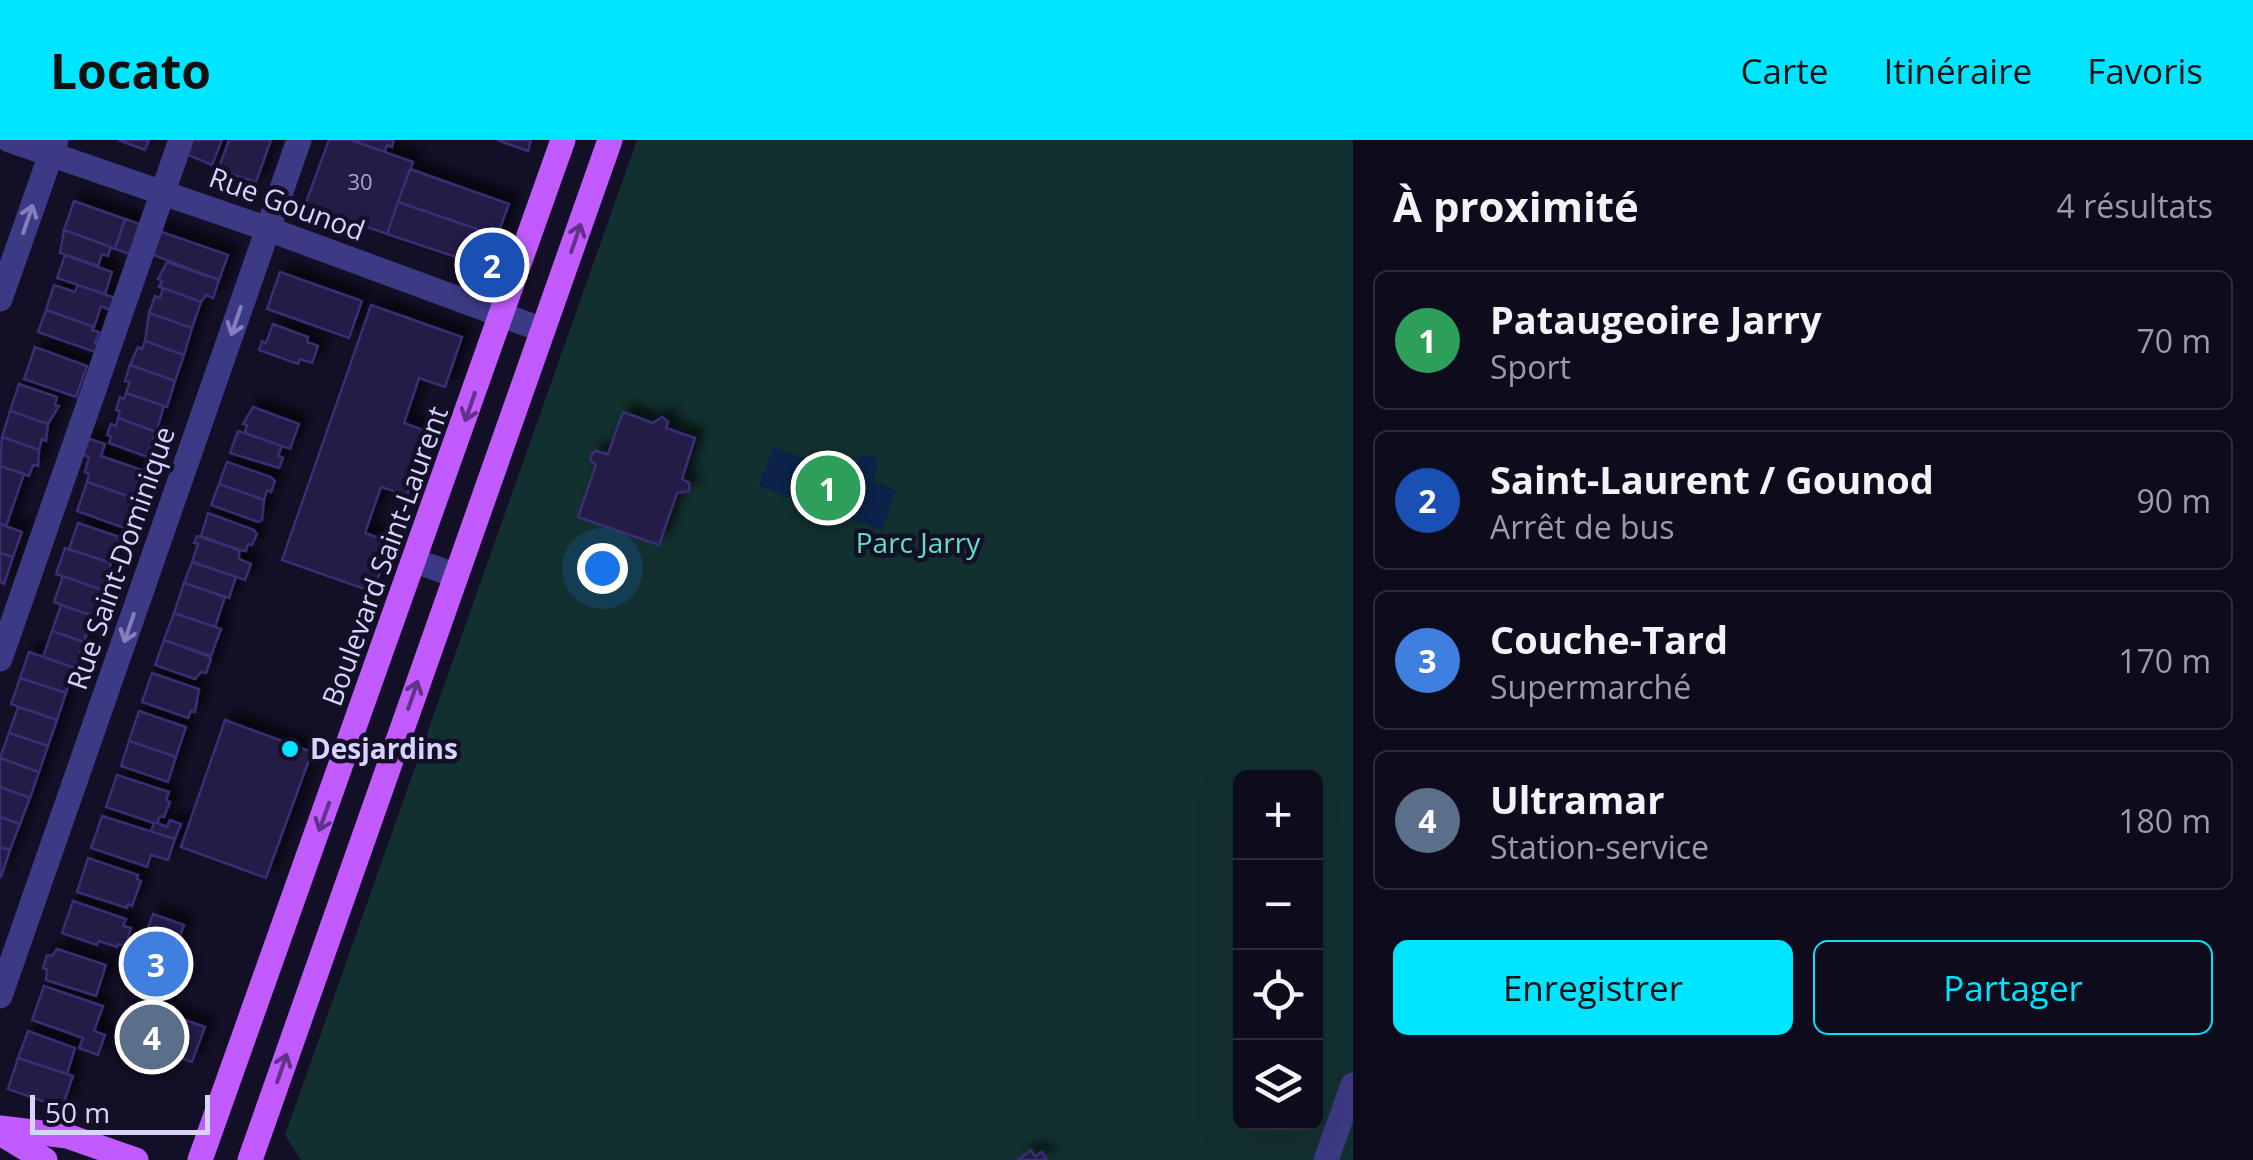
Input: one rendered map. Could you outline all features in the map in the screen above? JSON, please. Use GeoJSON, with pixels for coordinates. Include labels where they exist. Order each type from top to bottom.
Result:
{"type":"FeatureCollection","features":[{"type":"Feature","properties":{"kind":"main road","name":"Boulevard Saint-Laurent"},"geometry":{"type":"LineString","coordinates":[[200,1160],[564,140]]}},
{"type":"Feature","properties":{"kind":"main road"},"geometry":{"type":"LineString","coordinates":[[250,1160],[610,140]]}},
{"type":"Feature","properties":{"kind":"main road"},"geometry":{"type":"LineString","coordinates":[[0,1130],[45,1160]]}},
{"type":"Feature","properties":{"kind":"main road"},"geometry":{"type":"LineString","coordinates":[[0,1130],[67,1136],[136,1160]]}},
{"type":"Feature","properties":{"kind":"street","name":"Rue Gounod"},"geometry":{"type":"LineString","coordinates":[[9,140],[53,147],[163,192],[543,330]]}},
{"type":"Feature","properties":{"kind":"street"},"geometry":{"type":"LineString","coordinates":[[0,659],[181,140]]}},
{"type":"Feature","properties":{"kind":"street","name":"Rue Saint-Dominique"},"geometry":{"type":"LineString","coordinates":[[0,996],[299,140]]}},
{"type":"Feature","properties":{"kind":"street"},"geometry":{"type":"LineString","coordinates":[[0,299],[53,147]]}},
{"type":"Feature","properties":{"kind":"street"},"geometry":{"type":"LineString","coordinates":[[415,560],[456,575]]}},
{"type":"Feature","properties":{"kind":"street"},"geometry":{"type":"LineString","coordinates":[[1326,1160],[1353,1084]]}},
{"type":"Feature","properties":{"kind":"green space","name":"Parc Jarry"},"geometry":{"type":"Polygon","coordinates":[[[637,140],[1353,140],[1353,1160],[301,1160],[285,1135],[637,140]]]}},
{"type":"Feature","properties":{"kind":"water"},"geometry":{"type":"Polygon","coordinates":[[[773,447],[852,475],[860,456],[874,456],[878,463],[874,481],[896,490],[882,530],[759,486],[773,447]]]}},
{"type":"Feature","properties":{"kind":"building"},"geometry":{"type":"Polygon","coordinates":[[[118,140],[149,140],[145,150],[118,140]]]}},
{"type":"Feature","properties":{"kind":"building"},"geometry":{"type":"Polygon","coordinates":[[[188,140],[222,140],[212,165],[186,154],[188,140]]]}},
{"type":"Feature","properties":{"kind":"building"},"geometry":{"type":"Polygon","coordinates":[[[229,140],[271,140],[256,182],[218,170],[229,140]]]}},
{"type":"Feature","properties":{"kind":"building"},"geometry":{"type":"Polygon","coordinates":[[[329,140],[351,140],[413,162],[387,234],[305,205],[329,140]]]}},
{"type":"Feature","properties":{"kind":"building"},"geometry":{"type":"Polygon","coordinates":[[[351,140],[394,140],[385,152],[351,140]]]}},
{"type":"Feature","properties":{"kind":"building"},"geometry":{"type":"Polygon","coordinates":[[[497,140],[531,140],[528,151],[497,140]]]}},
{"type":"Feature","properties":{"kind":"building"},"geometry":{"type":"Polygon","coordinates":[[[410,169],[509,204],[497,236],[398,202],[410,169]]]}},
{"type":"Feature","properties":{"kind":"building"},"geometry":{"type":"Polygon","coordinates":[[[74,201],[125,219],[115,249],[64,230],[74,201]]]}},
{"type":"Feature","properties":{"kind":"building"},"geometry":{"type":"Polygon","coordinates":[[[398,202],[497,236],[486,267],[387,234],[398,202]]]}},
{"type":"Feature","properties":{"kind":"building"},"geometry":{"type":"Polygon","coordinates":[[[125,219],[145,226],[136,256],[115,249],[125,219]]]}},
{"type":"Feature","properties":{"kind":"building"},"geometry":{"type":"Polygon","coordinates":[[[64,230],[111,247],[108,256],[102,254],[98,266],[60,253],[64,230]]]}},
{"type":"Feature","properties":{"kind":"building"},"geometry":{"type":"Polygon","coordinates":[[[156,230],[228,255],[219,280],[148,253],[156,230]]]}},
{"type":"Feature","properties":{"kind":"building"},"geometry":{"type":"Polygon","coordinates":[[[65,255],[112,272],[105,294],[57,278],[65,255]]]}},
{"type":"Feature","properties":{"kind":"building"},"geometry":{"type":"Polygon","coordinates":[[[167,262],[219,280],[213,298],[206,295],[201,302],[159,287],[162,281],[158,279],[167,262]]]}},
{"type":"Feature","properties":{"kind":"building"},"geometry":{"type":"Polygon","coordinates":[[[280,272],[362,301],[349,338],[267,309],[280,272]]]}},
{"type":"Feature","properties":{"kind":"building"},"geometry":{"type":"Polygon","coordinates":[[[54,285],[75,292],[78,285],[115,298],[110,310],[101,306],[94,327],[46,310],[54,285]]]}},
{"type":"Feature","properties":{"kind":"building"},"geometry":{"type":"Polygon","coordinates":[[[163,288],[201,302],[192,328],[149,313],[155,296],[160,298],[163,288]]]}},
{"type":"Feature","properties":{"kind":"building"},"geometry":{"type":"Polygon","coordinates":[[[371,305],[462,337],[445,387],[419,378],[404,423],[429,432],[407,495],[381,487],[365,533],[391,542],[373,592],[282,560],[371,305]]]}},
{"type":"Feature","properties":{"kind":"building"},"geometry":{"type":"Polygon","coordinates":[[[46,310],[94,327],[92,330],[99,332],[95,343],[101,345],[98,353],[38,332],[46,310]]]}},
{"type":"Feature","properties":{"kind":"building"},"geometry":{"type":"Polygon","coordinates":[[[149,313],[192,328],[184,355],[145,341],[149,313]]]}},
{"type":"Feature","properties":{"kind":"building"},"geometry":{"type":"Polygon","coordinates":[[[273,324],[308,337],[307,342],[318,346],[312,363],[300,359],[298,364],[259,350],[273,324]]]}},
{"type":"Feature","properties":{"kind":"building"},"geometry":{"type":"Polygon","coordinates":[[[145,341],[184,355],[175,381],[130,365],[145,341]]]}},
{"type":"Feature","properties":{"kind":"building"},"geometry":{"type":"Polygon","coordinates":[[[35,347],[87,366],[76,397],[24,379],[35,347]]]}},
{"type":"Feature","properties":{"kind":"building"},"geometry":{"type":"Polygon","coordinates":[[[130,365],[175,381],[167,407],[126,393],[130,365]]]}},
{"type":"Feature","properties":{"kind":"building"},"geometry":{"type":"Polygon","coordinates":[[[19,384],[57,397],[55,405],[59,406],[48,424],[10,411],[19,384]]]}},
{"type":"Feature","properties":{"kind":"building"},"geometry":{"type":"Polygon","coordinates":[[[126,393],[164,406],[156,432],[118,418],[120,397],[124,399],[126,393]]]}},
{"type":"Feature","properties":{"kind":"building"},"geometry":{"type":"Polygon","coordinates":[[[253,407],[299,424],[290,449],[245,433],[247,425],[243,424],[253,407]]]}},
{"type":"Feature","properties":{"kind":"building"},"geometry":{"type":"Polygon","coordinates":[[[10,411],[48,424],[46,441],[42,439],[39,450],[2,437],[10,411]]]}},
{"type":"Feature","properties":{"kind":"building"},"geometry":{"type":"Polygon","coordinates":[[[623,412],[653,423],[662,417],[668,422],[666,428],[695,438],[682,479],[689,483],[689,491],[677,493],[659,545],[578,517],[596,465],[591,456],[595,451],[608,454],[623,412]]]}},
{"type":"Feature","properties":{"kind":"building"},"geometry":{"type":"Polygon","coordinates":[[[118,418],[156,432],[147,457],[109,443],[111,437],[107,435],[118,418]]]}},
{"type":"Feature","properties":{"kind":"building"},"geometry":{"type":"Polygon","coordinates":[[[238,431],[282,446],[279,468],[230,453],[238,431]]]}},
{"type":"Feature","properties":{"kind":"building"},"geometry":{"type":"Polygon","coordinates":[[[2,437],[39,450],[38,466],[33,465],[29,476],[0,466],[2,437]]]}},
{"type":"Feature","properties":{"kind":"building"},"geometry":{"type":"Polygon","coordinates":[[[84,437],[105,444],[101,456],[142,470],[133,498],[87,482],[89,457],[78,453],[84,437]]]}},
{"type":"Feature","properties":{"kind":"building"},"geometry":{"type":"Polygon","coordinates":[[[227,462],[271,477],[275,481],[271,492],[267,490],[264,500],[219,484],[227,462]]]}},
{"type":"Feature","properties":{"kind":"building"},"geometry":{"type":"Polygon","coordinates":[[[0,466],[24,474],[6,526],[0,524],[0,466]]]}},
{"type":"Feature","properties":{"kind":"building"},"geometry":{"type":"Polygon","coordinates":[[[87,482],[133,498],[124,528],[77,511],[87,482]]]}},
{"type":"Feature","properties":{"kind":"building"},"geometry":{"type":"Polygon","coordinates":[[[219,484],[264,500],[262,520],[258,522],[211,505],[219,484]]]}},
{"type":"Feature","properties":{"kind":"building"},"geometry":{"type":"Polygon","coordinates":[[[208,513],[254,530],[257,534],[252,545],[248,544],[246,551],[239,550],[201,536],[208,513]]]}},
{"type":"Feature","properties":{"kind":"building"},"geometry":{"type":"Polygon","coordinates":[[[78,523],[120,537],[111,563],[69,549],[78,523]]]}},
{"type":"Feature","properties":{"kind":"building"},"geometry":{"type":"Polygon","coordinates":[[[0,524],[22,532],[13,557],[0,553],[0,524]]]}},
{"type":"Feature","properties":{"kind":"building"},"geometry":{"type":"Polygon","coordinates":[[[197,536],[239,550],[239,559],[251,564],[245,580],[192,562],[197,536]]]}},
{"type":"Feature","properties":{"kind":"building"},"geometry":{"type":"Polygon","coordinates":[[[65,548],[111,563],[102,590],[56,574],[65,548]]]}},
{"type":"Feature","properties":{"kind":"building"},"geometry":{"type":"Polygon","coordinates":[[[0,553],[13,557],[4,584],[0,582],[0,553]]]}},
{"type":"Feature","properties":{"kind":"building"},"geometry":{"type":"Polygon","coordinates":[[[192,562],[236,577],[229,598],[184,583],[192,562]]]}},
{"type":"Feature","properties":{"kind":"building"},"geometry":{"type":"Polygon","coordinates":[[[63,576],[102,590],[93,616],[54,602],[63,576]]]}},
{"type":"Feature","properties":{"kind":"building"},"geometry":{"type":"Polygon","coordinates":[[[184,583],[225,597],[215,627],[174,613],[184,583]]]}},
{"type":"Feature","properties":{"kind":"building"},"geometry":{"type":"Polygon","coordinates":[[[61,605],[93,616],[84,642],[52,631],[61,605]]]}},
{"type":"Feature","properties":{"kind":"building"},"geometry":{"type":"Polygon","coordinates":[[[174,613],[221,629],[211,656],[164,640],[174,613]]]}},
{"type":"Feature","properties":{"kind":"building"},"geometry":{"type":"Polygon","coordinates":[[[52,631],[84,642],[75,668],[43,657],[52,631]]]}},
{"type":"Feature","properties":{"kind":"building"},"geometry":{"type":"Polygon","coordinates":[[[164,640],[208,656],[211,659],[206,673],[201,672],[195,679],[155,665],[164,640]]]}},
{"type":"Feature","properties":{"kind":"building"},"geometry":{"type":"Polygon","coordinates":[[[29,652],[75,668],[66,693],[20,678],[29,652]]]}},
{"type":"Feature","properties":{"kind":"building"},"geometry":{"type":"Polygon","coordinates":[[[152,673],[199,689],[195,712],[191,711],[188,718],[142,702],[152,673]]]}},
{"type":"Feature","properties":{"kind":"building"},"geometry":{"type":"Polygon","coordinates":[[[20,678],[66,693],[57,720],[11,704],[20,678]]]}},
{"type":"Feature","properties":{"kind":"building"},"geometry":{"type":"Polygon","coordinates":[[[18,707],[57,720],[48,746],[9,733],[18,707]]]}},
{"type":"Feature","properties":{"kind":"building"},"geometry":{"type":"Polygon","coordinates":[[[139,711],[186,727],[176,757],[129,741],[139,711]]]}},
{"type":"Feature","properties":{"kind":"building"},"geometry":{"type":"Polygon","coordinates":[[[225,720],[312,752],[266,878],[181,847],[225,720]]]}},
{"type":"Feature","properties":{"kind":"building"},"geometry":{"type":"Polygon","coordinates":[[[9,733],[48,746],[39,772],[0,758],[9,733]]]}},
{"type":"Feature","properties":{"kind":"building"},"geometry":{"type":"Polygon","coordinates":[[[129,741],[176,757],[168,782],[121,766],[129,741]]]}},
{"type":"Feature","properties":{"kind":"building"},"geometry":{"type":"Polygon","coordinates":[[[0,758],[39,772],[30,798],[0,787],[0,758]]]}},
{"type":"Feature","properties":{"kind":"building"},"geometry":{"type":"Polygon","coordinates":[[[117,775],[169,792],[166,800],[170,802],[157,823],[167,827],[170,820],[181,824],[175,839],[151,832],[154,823],[106,807],[117,775]]]}},
{"type":"Feature","properties":{"kind":"building"},"geometry":{"type":"Polygon","coordinates":[[[0,787],[30,798],[20,824],[0,817],[0,787]]]}},
{"type":"Feature","properties":{"kind":"building"},"geometry":{"type":"Polygon","coordinates":[[[102,816],[175,839],[168,860],[151,855],[147,867],[91,848],[102,816]]]}},
{"type":"Feature","properties":{"kind":"building"},"geometry":{"type":"Polygon","coordinates":[[[0,817],[20,824],[10,850],[0,847],[0,817]]]}},
{"type":"Feature","properties":{"kind":"building"},"geometry":{"type":"Polygon","coordinates":[[[0,847],[10,850],[1,877],[0,877],[0,847]]]}},
{"type":"Feature","properties":{"kind":"building"},"geometry":{"type":"Polygon","coordinates":[[[88,858],[138,875],[141,881],[132,906],[128,904],[127,908],[77,892],[88,858]]]}},
{"type":"Feature","properties":{"kind":"building"},"geometry":{"type":"Polygon","coordinates":[[[73,901],[126,919],[123,926],[131,928],[125,946],[99,941],[97,945],[62,933],[73,901]]]}},
{"type":"Feature","properties":{"kind":"building"},"geometry":{"type":"Polygon","coordinates":[[[153,914],[184,925],[169,967],[147,979],[132,973],[153,914]]]}},
{"type":"Feature","properties":{"kind":"building"},"geometry":{"type":"Polygon","coordinates":[[[57,949],[106,965],[96,996],[46,980],[47,969],[43,968],[47,955],[52,956],[57,949]]]}},
{"type":"Feature","properties":{"kind":"building"},"geometry":{"type":"Polygon","coordinates":[[[44,986],[103,1006],[94,1031],[105,1035],[98,1055],[79,1048],[83,1038],[32,1020],[44,986]]]}},
{"type":"Feature","properties":{"kind":"building"},"geometry":{"type":"Polygon","coordinates":[[[146,1006],[205,1027],[192,1062],[134,1042],[146,1006]]]}},
{"type":"Feature","properties":{"kind":"building"},"geometry":{"type":"Polygon","coordinates":[[[28,1031],[75,1048],[67,1074],[18,1058],[28,1031]]]}},
{"type":"Feature","properties":{"kind":"building"},"geometry":{"type":"Polygon","coordinates":[[[18,1058],[73,1076],[62,1108],[8,1089],[18,1058]]]}},
{"type":"Feature","properties":{"kind":"building"},"geometry":{"type":"Polygon","coordinates":[[[1031,1150],[1035,1157],[1042,1152],[1047,1160],[1018,1160],[1031,1150]]]}},
{"type":"Feature","properties":{"kind":"place","name":"Saint-Laurent / Gounod"},"geometry":{"type":"Point","coordinates":[492,265]}},
{"type":"Feature","properties":{"kind":"place","name":"Pataugeoire Jarry"},"geometry":{"type":"Point","coordinates":[828,488]}},
{"type":"Feature","properties":{"kind":"place","name":"Desjardins"},"geometry":{"type":"Point","coordinates":[290,749]}},
{"type":"Feature","properties":{"kind":"place","name":"Couche-Tard"},"geometry":{"type":"Point","coordinates":[156,964]}},
{"type":"Feature","properties":{"kind":"place","name":"Ultramar"},"geometry":{"type":"Point","coordinates":[152,1037]}}]}
